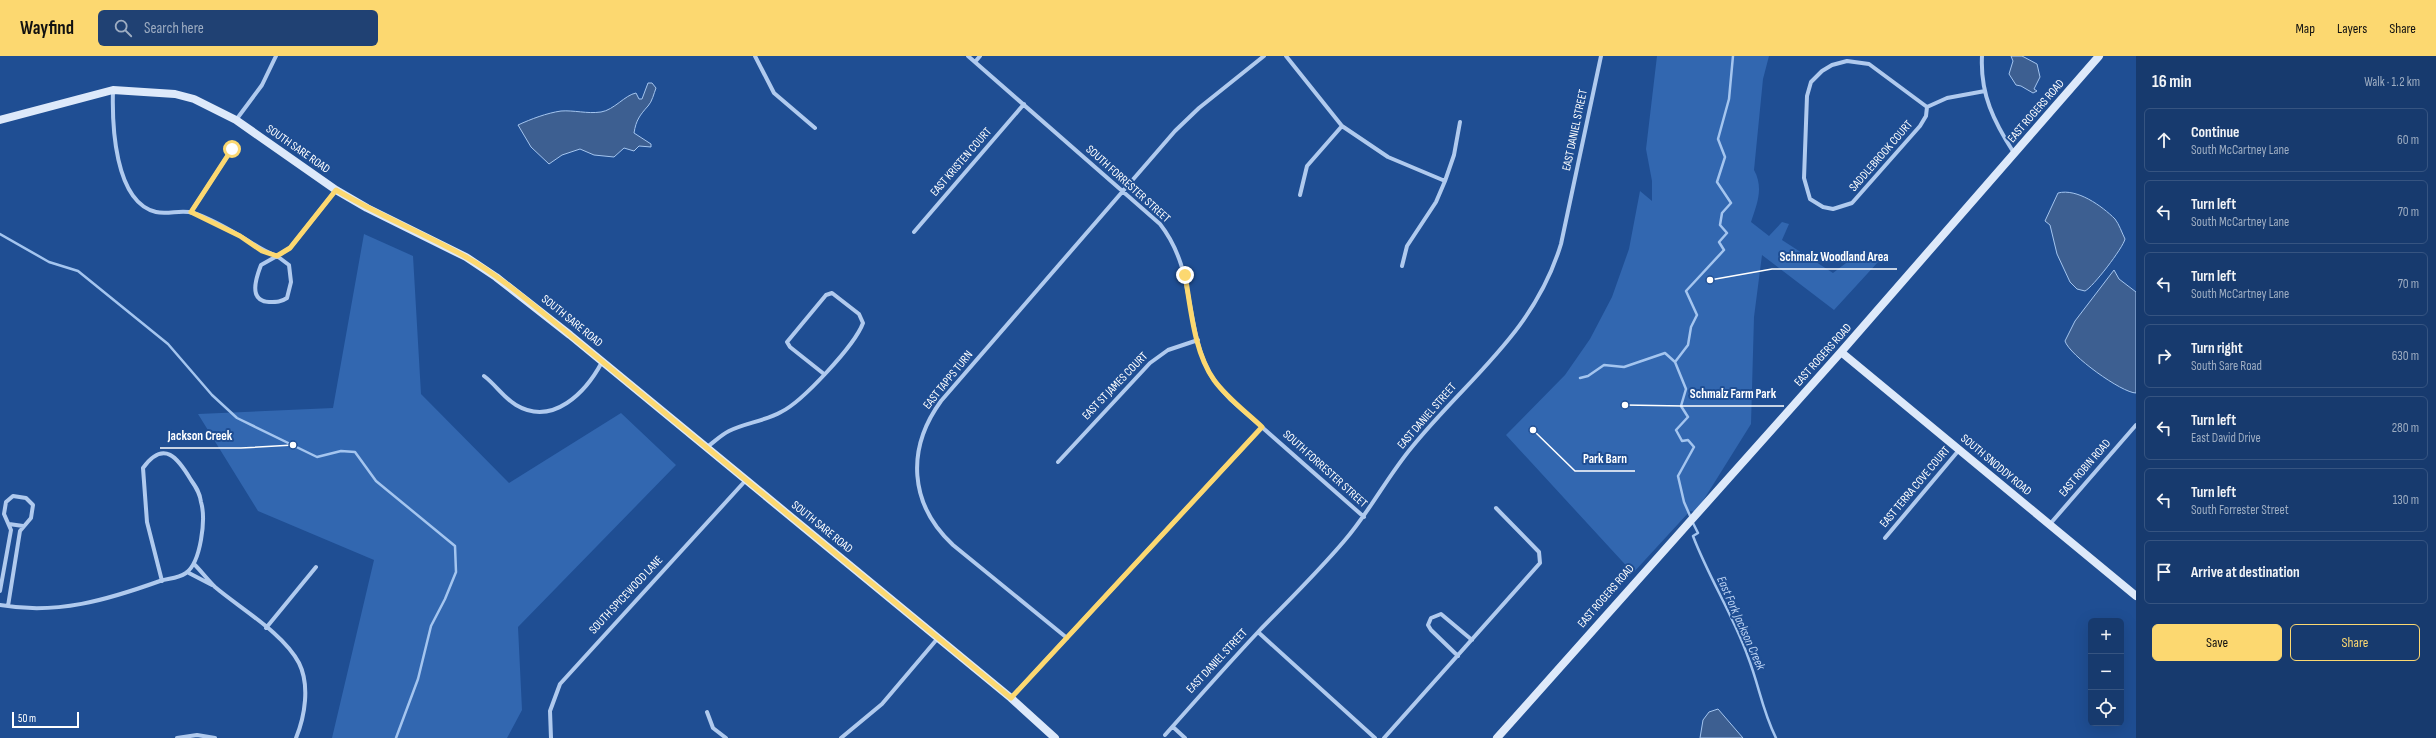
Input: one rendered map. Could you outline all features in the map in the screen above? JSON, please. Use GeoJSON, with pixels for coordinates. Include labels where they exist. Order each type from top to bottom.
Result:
{"type":"FeatureCollection","features":[{"type":"Feature","properties":{"kind":"main road","name":"EAST ROGERS ROAD"},"geometry":{"type":"LineString","coordinates":[[1497,738],[1841,352],[2099,56]]}},
{"type":"Feature","properties":{"kind":"main road","name":"SOUTH SARE ROAD"},"geometry":{"type":"LineString","coordinates":[[0,120],[113,90],[175,94],[210,105],[236,120],[336,190],[367,208],[466,257],[496,277],[707,447],[1011,698],[1055,738]]}},
{"type":"Feature","properties":{"kind":"main road","name":"SOUTH SNODDY ROAD"},"geometry":{"type":"LineString","coordinates":[[1841,352],[2136,596]]}},
{"type":"Feature","properties":{"kind":"street"},"geometry":{"type":"LineString","coordinates":[[236,120],[262,84],[276,56]]}},
{"type":"Feature","properties":{"kind":"street"},"geometry":{"type":"LineString","coordinates":[[755,56],[774,93],[815,128]]}},
{"type":"Feature","properties":{"kind":"street","name":"SOUTH FORRESTER STREET"},"geometry":{"type":"LineString","coordinates":[[968,56],[1160,224],[1176,248],[1182,263],[1203,359],[1214,380],[1230,399],[1364,517]]}},
{"type":"Feature","properties":{"kind":"street"},"geometry":{"type":"LineString","coordinates":[[975,62],[980,56]]}},
{"type":"Feature","properties":{"kind":"street","name":"EAST TAPPS TURN"},"geometry":{"type":"LineString","coordinates":[[1067,638],[953,545],[939,531],[927,512],[919,490],[917,474],[919,446],[931,415],[941,401],[1187,117],[1264,56]]}},
{"type":"Feature","properties":{"kind":"street"},"geometry":{"type":"LineString","coordinates":[[1286,56],[1342,126],[1388,157],[1445,181]]}},
{"type":"Feature","properties":{"kind":"street","name":"EAST DANIEL STREET"},"geometry":{"type":"LineString","coordinates":[[1165,735],[1258,632],[1344,542],[1364,517],[1410,448],[1510,340],[1528,317],[1546,285],[1561,244],[1601,56]]}},
{"type":"Feature","properties":{"kind":"street"},"geometry":{"type":"LineString","coordinates":[[1982,56],[1984,91],[1991,115],[2014,153]]}},
{"type":"Feature","properties":{"kind":"street","name":"SADDLEBROOK COURT"},"geometry":{"type":"LineString","coordinates":[[1847,62],[1869,64],[1879,69],[1927,107],[1926,116],[1920,126],[1852,203],[1833,209],[1823,207],[1810,198],[1804,178],[1807,96],[1811,82],[1822,70],[1832,64],[1847,62]]}},
{"type":"Feature","properties":{"kind":"street"},"geometry":{"type":"LineString","coordinates":[[113,90],[116,156],[127,183],[137,200],[157,212],[191,212],[240,236],[262,251],[277,256],[285,260],[289,265],[291,282],[287,298],[280,302],[266,302],[259,299],[255,294],[255,285],[261,265],[277,256],[290,248],[336,190]]}},
{"type":"Feature","properties":{"kind":"street"},"geometry":{"type":"LineString","coordinates":[[1927,107],[1948,98],[1984,91]]}},
{"type":"Feature","properties":{"kind":"street","name":"EAST KRISTEN COURT"},"geometry":{"type":"LineString","coordinates":[[914,232],[1024,104]]}},
{"type":"Feature","properties":{"kind":"street"},"geometry":{"type":"LineString","coordinates":[[1402,266],[1407,246],[1436,202],[1445,181],[1454,155],[1460,122]]}},
{"type":"Feature","properties":{"kind":"street"},"geometry":{"type":"LineString","coordinates":[[1300,195],[1307,166],[1342,126]]}},
{"type":"Feature","properties":{"kind":"street"},"geometry":{"type":"LineString","coordinates":[[191,212],[232,149]]}},
{"type":"Feature","properties":{"kind":"street"},"geometry":{"type":"LineString","coordinates":[[707,447],[728,431],[779,414],[791,407],[824,374],[860,332],[863,323],[859,314],[832,294],[826,295],[787,342],[790,347],[824,374]]}},
{"type":"Feature","properties":{"kind":"street","name":"EAST ST JAMES COURT"},"geometry":{"type":"LineString","coordinates":[[1058,462],[1150,363],[1173,348],[1198,340]]}},
{"type":"Feature","properties":{"kind":"street"},"geometry":{"type":"LineString","coordinates":[[484,376],[515,404],[525,409],[552,411],[564,406],[575,398],[603,362]]}},
{"type":"Feature","properties":{"kind":"street","name":"EAST ROBIN ROAD"},"geometry":{"type":"LineString","coordinates":[[2049,525],[2136,425]]}},
{"type":"Feature","properties":{"kind":"street"},"geometry":{"type":"LineString","coordinates":[[1011,698],[1262,427]]}},
{"type":"Feature","properties":{"kind":"street","name":"EAST TERRA COVE COURT"},"geometry":{"type":"LineString","coordinates":[[1885,538],[1959,450]]}},
{"type":"Feature","properties":{"kind":"street"},"geometry":{"type":"LineString","coordinates":[[0,605],[65,608],[100,602],[162,581],[176,579],[187,572],[194,564],[204,515],[199,492],[175,457],[166,453],[155,455],[143,468],[143,488],[150,538],[162,581]]}},
{"type":"Feature","properties":{"kind":"street","name":"SOUTH SPICEWOOD LANE"},"geometry":{"type":"LineString","coordinates":[[551,738],[550,711],[560,684],[746,480]]}},
{"type":"Feature","properties":{"kind":"street"},"geometry":{"type":"LineString","coordinates":[[0,591],[11,530],[4,514],[6,502],[13,496],[19,497],[30,500],[33,505],[31,518],[23,526],[15,554],[8,606]]}},
{"type":"Feature","properties":{"kind":"street"},"geometry":{"type":"LineString","coordinates":[[1384,738],[1536,568],[1541,558],[1539,552],[1496,508]]}},
{"type":"Feature","properties":{"kind":"street"},"geometry":{"type":"LineString","coordinates":[[9,524],[23,526]]}},
{"type":"Feature","properties":{"kind":"street"},"geometry":{"type":"LineString","coordinates":[[7,553],[15,554]]}},
{"type":"Feature","properties":{"kind":"street"},"geometry":{"type":"LineString","coordinates":[[194,564],[214,586],[288,647],[299,664],[305,683],[304,706],[296,738]]}},
{"type":"Feature","properties":{"kind":"street"},"geometry":{"type":"LineString","coordinates":[[266,628],[316,567]]}},
{"type":"Feature","properties":{"kind":"street"},"geometry":{"type":"LineString","coordinates":[[187,572],[214,586]]}},
{"type":"Feature","properties":{"kind":"street"},"geometry":{"type":"LineString","coordinates":[[1458,656],[1431,630],[1428,625],[1431,618],[1441,614],[1472,640]]}},
{"type":"Feature","properties":{"kind":"street"},"geometry":{"type":"LineString","coordinates":[[1258,632],[1374,738]]}},
{"type":"Feature","properties":{"kind":"street"},"geometry":{"type":"LineString","coordinates":[[841,738],[882,704],[938,638]]}},
{"type":"Feature","properties":{"kind":"street"},"geometry":{"type":"LineString","coordinates":[[707,712],[713,728],[726,738]]}},
{"type":"Feature","properties":{"kind":"street"},"geometry":{"type":"LineString","coordinates":[[1173,726],[1185,738]]}},
{"type":"Feature","properties":{"kind":"street"},"geometry":{"type":"LineString","coordinates":[[177,738],[197,735],[215,738]]}},
{"type":"Feature","properties":{"kind":"shaded area"},"geometry":{"type":"Polygon","coordinates":[[[1657,56],[1769,56],[1763,79],[1754,170],[1759,183],[1759,190],[1751,222],[1769,236],[1782,222],[1789,224],[1782,240],[1833,273],[1863,250],[1878,262],[1834,310],[1762,255],[1754,317],[1751,424],[1696,512],[1690,511],[1633,573],[1506,435],[1565,375],[1590,339],[1612,297],[1629,249],[1640,191],[1652,201],[1652,181],[1646,149],[1657,56]]]}},
{"type":"Feature","properties":{"kind":"shaded area"},"geometry":{"type":"Polygon","coordinates":[[[2011,56],[2022,56],[2037,64],[2040,77],[2034,89],[2037,91],[2033,93],[2021,86],[2016,85],[2009,74],[2013,61],[2011,56]]]}},
{"type":"Feature","properties":{"kind":"shaded area"},"geometry":{"type":"Polygon","coordinates":[[[648,83],[652,83],[656,88],[651,102],[637,121],[634,133],[651,144],[651,147],[639,146],[634,151],[624,148],[614,157],[594,155],[580,149],[562,155],[549,164],[531,147],[518,125],[539,116],[561,111],[591,113],[606,111],[632,94],[636,93],[639,99],[642,99],[648,83]]]}},
{"type":"Feature","properties":{"kind":"shaded area"},"geometry":{"type":"Polygon","coordinates":[[[2058,193],[2073,193],[2089,199],[2115,219],[2125,239],[2107,267],[2085,291],[2077,289],[2070,282],[2057,254],[2050,225],[2045,221],[2058,193]]]}},
{"type":"Feature","properties":{"kind":"shaded area"},"geometry":{"type":"Polygon","coordinates":[[[364,234],[413,256],[421,394],[509,483],[621,413],[676,465],[518,627],[522,710],[507,738],[332,738],[374,560],[258,511],[198,414],[333,408],[364,234]]]}},
{"type":"Feature","properties":{"kind":"shaded area"},"geometry":{"type":"Polygon","coordinates":[[[2114,270],[2119,279],[2136,292],[2136,393],[2120,387],[2086,364],[2076,355],[2065,341],[2075,321],[2114,270]]]}},
{"type":"Feature","properties":{"kind":"shaded area"},"geometry":{"type":"Polygon","coordinates":[[[1718,709],[1743,738],[1700,738],[1703,720],[1709,712],[1718,709]]]}},
{"type":"Feature","properties":{"kind":"waterway","name":"East Fork Jackson Creek"},"geometry":{"type":"LineString","coordinates":[[1580,378],[1588,376],[1604,365],[1624,367],[1665,353],[1675,362],[1688,345],[1691,327],[1697,315],[1686,291],[1724,250],[1719,242],[1727,233],[1720,225],[1722,213],[1731,203],[1717,182],[1725,157],[1718,139],[1729,99],[1733,56]]}},
{"type":"Feature","properties":{"kind":"waterway"},"geometry":{"type":"LineString","coordinates":[[0,234],[49,262],[78,271],[168,344],[212,395],[237,418],[317,457],[341,451],[355,452],[376,481],[455,546],[456,572],[445,599],[431,626],[418,679],[396,738]]}},
{"type":"Feature","properties":{"kind":"waterway","name":"East Fork Jackson Creek"},"geometry":{"type":"LineString","coordinates":[[1675,362],[1686,389],[1681,406],[1688,417],[1676,430],[1682,441],[1688,440],[1694,447],[1678,476],[1684,502],[1691,518]]}},
{"type":"Feature","properties":{"kind":"waterway","name":"East Fork Jackson Creek"},"geometry":{"type":"LineString","coordinates":[[1692,521],[1698,533],[1693,536],[1699,552],[1742,641],[1752,667],[1767,717],[1776,738]]}},
{"type":"Feature","properties":{"kind":"place","name":"Schmalz Woodland Area"},"geometry":{"type":"Point","coordinates":[1710,280]}},
{"type":"Feature","properties":{"kind":"place","name":"Schmalz Farm Park"},"geometry":{"type":"Point","coordinates":[1625,405]}},
{"type":"Feature","properties":{"kind":"place","name":"Park Barn"},"geometry":{"type":"Point","coordinates":[1533,430]}},
{"type":"Feature","properties":{"kind":"place","name":"Jackson Creek"},"geometry":{"type":"Point","coordinates":[293,445]}},
{"type":"Feature","properties":{"kind":"route"},"geometry":{"type":"LineString","coordinates":[[232,149],[191,212],[240,236],[262,251],[277,256],[290,248],[312,221],[327,199],[336,190],[367,208],[466,257],[496,277],[570,335],[1011,698],[1262,427],[1230,399],[1208,371],[1198,340],[1185,275]]}}]}
